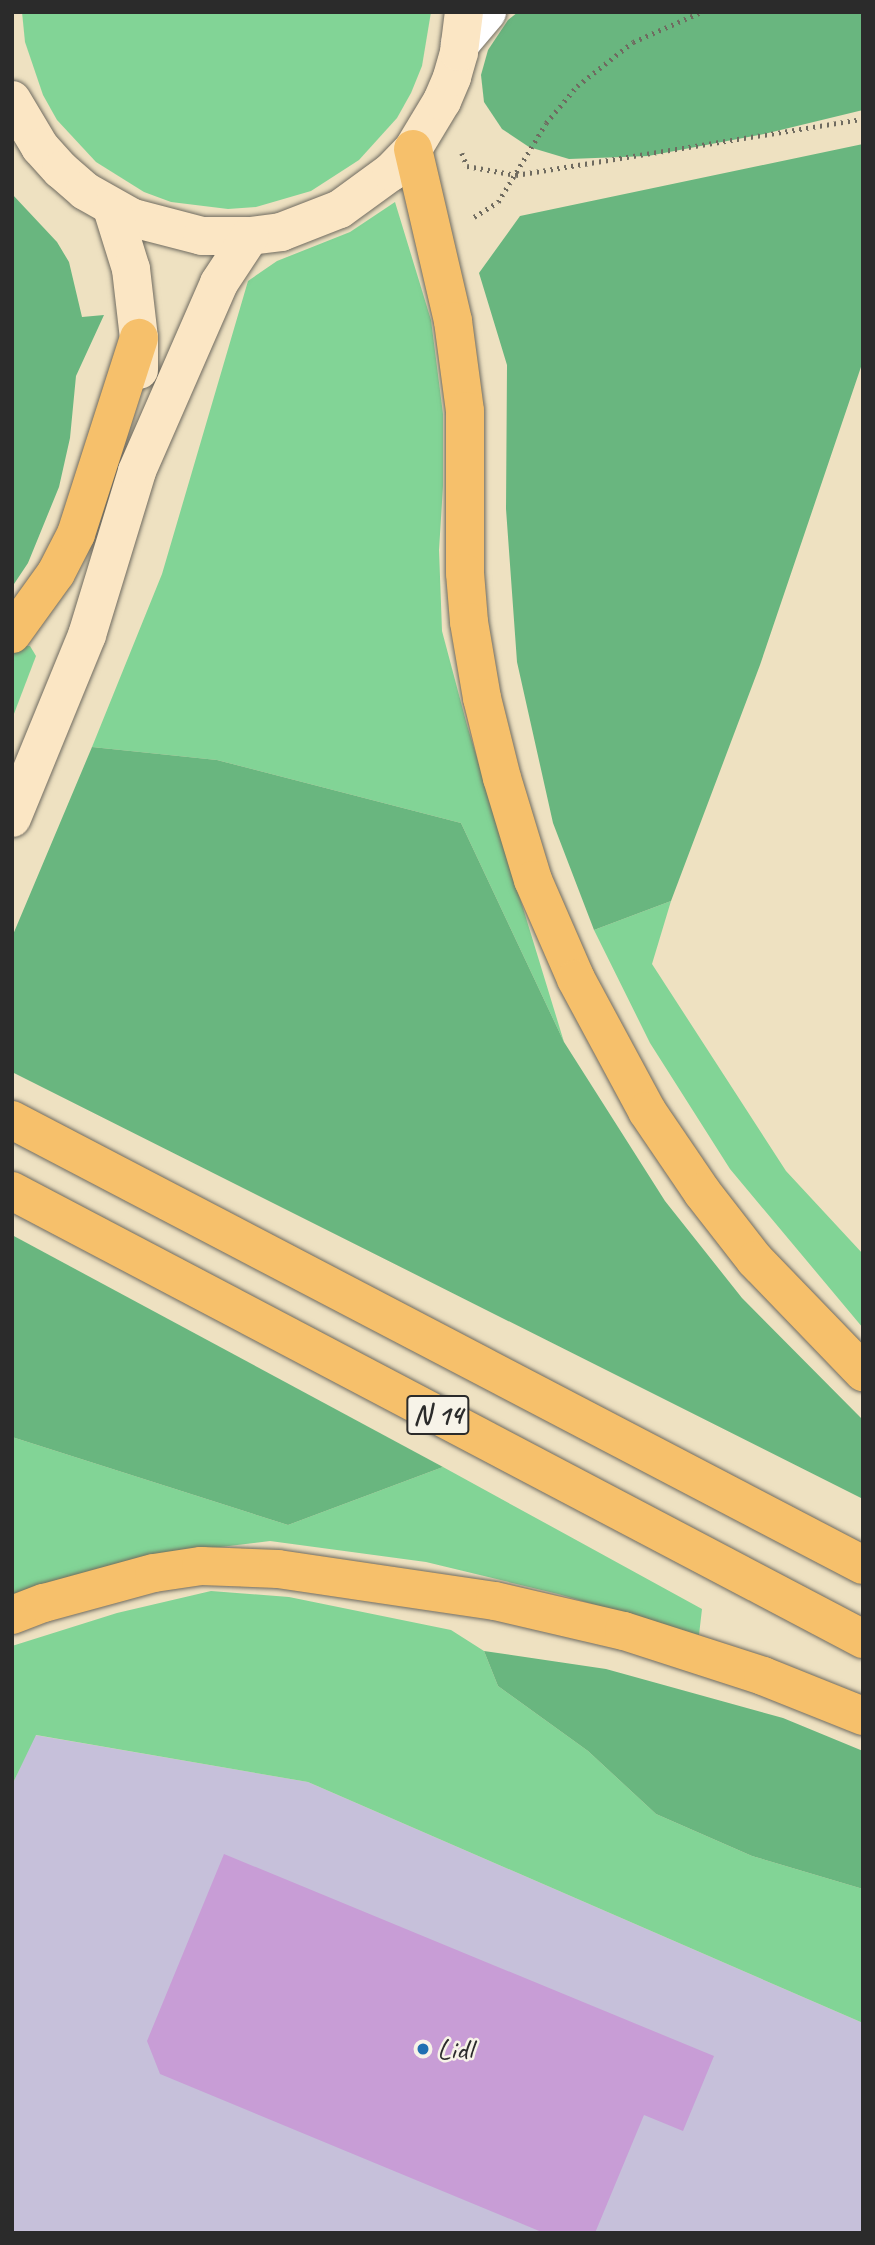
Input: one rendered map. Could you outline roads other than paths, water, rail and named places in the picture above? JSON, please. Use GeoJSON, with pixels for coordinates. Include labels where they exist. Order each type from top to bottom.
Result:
{"type":"FeatureCollection","features":[{"type":"Feature","properties":{"kind":"highway"},"geometry":{"type":"LineString","coordinates":[[412,149],[453,321],[465,411],[469,622],[495,752],[533,880],[576,979],[647,1111],[702,1192],[755,1259],[863,1372]]}},
{"type":"Feature","properties":{"kind":"highway"},"geometry":{"type":"LineString","coordinates":[[12,634],[57,573],[75,534],[139,338]]}},
{"type":"Feature","properties":{"kind":"highway","name":"N 14"},"geometry":{"type":"LineString","coordinates":[[12,1120],[863,1565]]}},
{"type":"Feature","properties":{"kind":"highway","name":"N 14"},"geometry":{"type":"LineString","coordinates":[[12,1191],[863,1639]]}},
{"type":"Feature","properties":{"kind":"highway"},"geometry":{"type":"LineString","coordinates":[[12,1615],[44,1603],[154,1573],[201,1566],[278,1569],[495,1601],[624,1631],[763,1676],[863,1716]]}},
{"type":"Feature","properties":{"kind":"main road"},"geometry":{"type":"LineString","coordinates":[[12,100],[40,147],[85,191],[112,208],[133,218],[179,232],[202,236],[250,236],[311,223],[340,209],[391,172],[412,149],[442,102],[462,28]]}},
{"type":"Feature","properties":{"kind":"main road"},"geometry":{"type":"LineString","coordinates":[[112,208],[131,270],[139,338],[137,471]]}},
{"type":"Feature","properties":{"kind":"main road"},"geometry":{"type":"LineString","coordinates":[[12,818],[87,635],[137,471],[219,284],[250,236]]}},
{"type":"Feature","properties":{"kind":"street"},"geometry":{"type":"LineString","coordinates":[[462,28],[487,12]]}},
{"type":"Feature","properties":{"kind":"place","name":"Lidl"},"geometry":{"type":"Point","coordinates":[423,2049]}}]}
